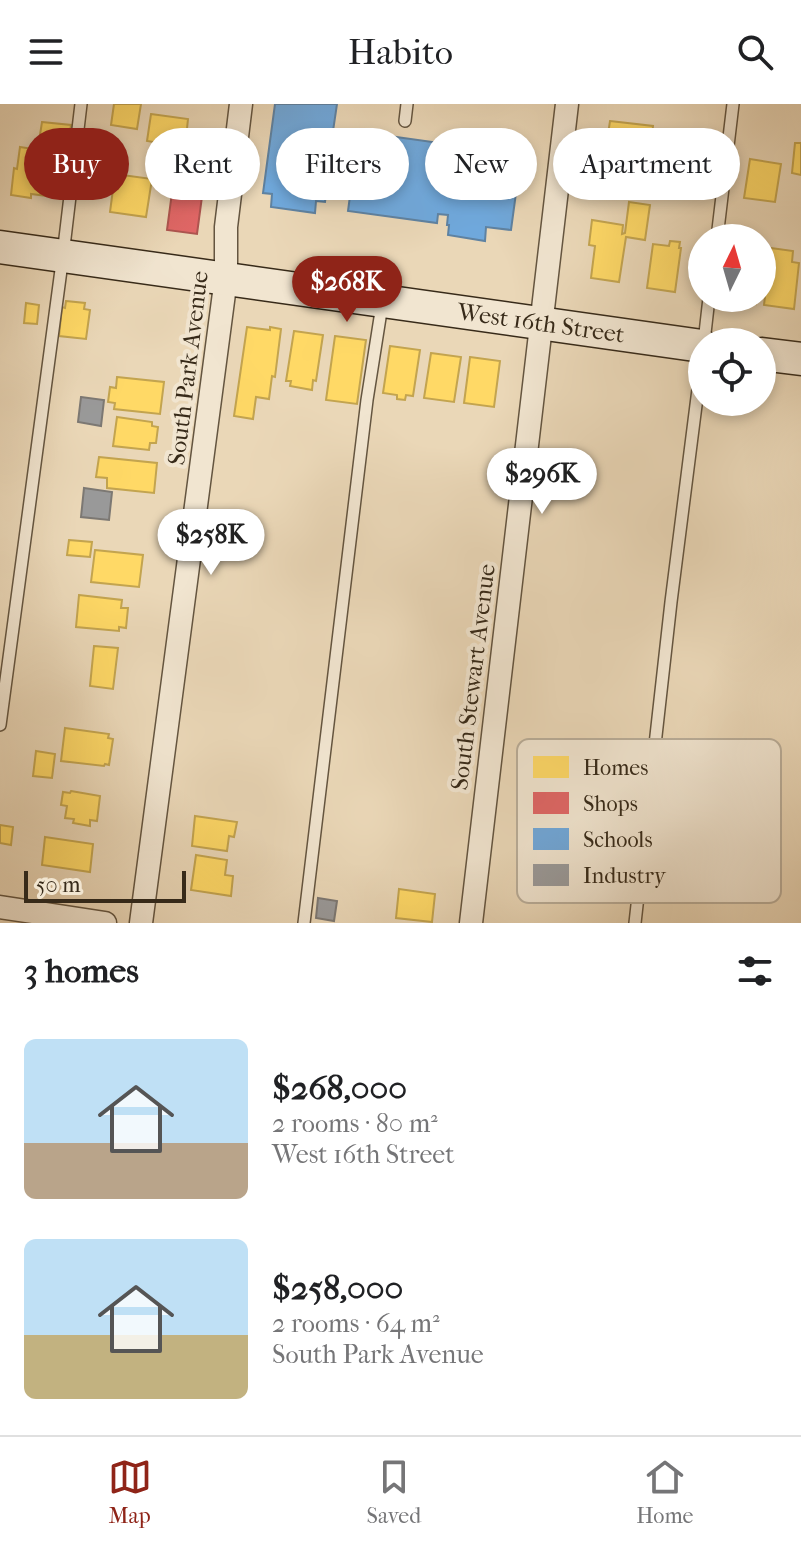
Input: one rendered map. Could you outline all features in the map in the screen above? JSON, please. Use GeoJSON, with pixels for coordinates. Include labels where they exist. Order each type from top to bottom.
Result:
{"type":"FeatureCollection","features":[{"type":"Feature","properties":{"kind":"main road","name":"West 16th Street"},"geometry":{"type":"LineString","coordinates":[[0,247],[688,342]]}},
{"type":"Feature","properties":{"kind":"main road"},"geometry":{"type":"LineString","coordinates":[[776,356],[801,359]]}},
{"type":"Feature","properties":{"kind":"street","name":"South Park Avenue"},"geometry":{"type":"LineString","coordinates":[[141,923],[226,278],[226,227],[241,104]]}},
{"type":"Feature","properties":{"kind":"street","name":"South Stewart Avenue"},"geometry":{"type":"LineString","coordinates":[[471,923],[567,104]]}},
{"type":"Feature","properties":{"kind":"street"},"geometry":{"type":"LineString","coordinates":[[0,907],[105,923]]}},
{"type":"Feature","properties":{"kind":"lane"},"geometry":{"type":"LineString","coordinates":[[0,725],[81,104]]}},
{"type":"Feature","properties":{"kind":"lane"},"geometry":{"type":"LineString","coordinates":[[405,121],[407,104]]}},
{"type":"Feature","properties":{"kind":"lane"},"geometry":{"type":"LineString","coordinates":[[719,224],[733,104]]}},
{"type":"Feature","properties":{"kind":"lane"},"geometry":{"type":"LineString","coordinates":[[304,923],[367,400],[383,300]]}},
{"type":"Feature","properties":{"kind":"lane"},"geometry":{"type":"LineString","coordinates":[[656,739],[695,416]]}},
{"type":"Feature","properties":{"kind":"lane"},"geometry":{"type":"LineString","coordinates":[[635,923],[637,903]]}},
{"type":"Feature","properties":{"kind":"building: Homes"},"geometry":{"type":"Polygon","coordinates":[[[114,104],[141,104],[137,129],[111,125],[114,104]]]}},
{"type":"Feature","properties":{"kind":"building: Homes"},"geometry":{"type":"Polygon","coordinates":[[[151,114],[188,119],[187,128],[149,128],[151,114]]]}},
{"type":"Feature","properties":{"kind":"building: Homes"},"geometry":{"type":"Polygon","coordinates":[[[610,121],[653,126],[653,128],[609,128],[610,121]]]}},
{"type":"Feature","properties":{"kind":"building: Homes"},"geometry":{"type":"Polygon","coordinates":[[[42,122],[71,125],[71,128],[41,128],[42,122]]]}},
{"type":"Feature","properties":{"kind":"building: Homes"},"geometry":{"type":"Polygon","coordinates":[[[795,143],[801,143],[801,175],[792,173],[795,143]]]}},
{"type":"Feature","properties":{"kind":"building: Homes"},"geometry":{"type":"Polygon","coordinates":[[[20,147],[24,148],[24,197],[11,195],[14,168],[17,169],[20,147]]]}},
{"type":"Feature","properties":{"kind":"building: Homes"},"geometry":{"type":"Polygon","coordinates":[[[750,159],[781,164],[775,202],[744,198],[750,159]]]}},
{"type":"Feature","properties":{"kind":"building: Homes"},"geometry":{"type":"Polygon","coordinates":[[[129,176],[145,178],[145,200],[149,200],[146,217],[110,212],[112,200],[129,200],[129,176]]]}},
{"type":"Feature","properties":{"kind":"building: Homes"},"geometry":{"type":"Polygon","coordinates":[[[629,202],[650,205],[645,240],[626,237],[619,282],[591,278],[595,246],[589,245],[592,220],[623,225],[622,234],[625,233],[629,202]]]}},
{"type":"Feature","properties":{"kind":"building: Homes"},"geometry":{"type":"Polygon","coordinates":[[[670,241],[680,242],[681,248],[675,292],[647,288],[653,244],[669,246],[670,241]]]}},
{"type":"Feature","properties":{"kind":"building: Homes"},"geometry":{"type":"Polygon","coordinates":[[[776,249],[793,251],[792,262],[799,263],[794,309],[776,307],[776,249]]]}},
{"type":"Feature","properties":{"kind":"building: Homes"},"geometry":{"type":"Polygon","coordinates":[[[66,301],[85,303],[84,309],[90,310],[86,339],[59,336],[62,307],[65,308],[66,301]]]}},
{"type":"Feature","properties":{"kind":"building: Homes"},"geometry":{"type":"Polygon","coordinates":[[[26,303],[39,305],[37,324],[24,323],[26,303]]]}},
{"type":"Feature","properties":{"kind":"building: Homes"},"geometry":{"type":"Polygon","coordinates":[[[247,327],[281,329],[269,399],[256,397],[253,419],[234,416],[247,327]]]}},
{"type":"Feature","properties":{"kind":"building: Homes"},"geometry":{"type":"Polygon","coordinates":[[[294,331],[323,335],[312,390],[290,386],[291,381],[286,381],[294,331]]]}},
{"type":"Feature","properties":{"kind":"building: Homes"},"geometry":{"type":"Polygon","coordinates":[[[335,336],[366,340],[357,404],[326,400],[335,336]]]}},
{"type":"Feature","properties":{"kind":"building: Homes"},"geometry":{"type":"Polygon","coordinates":[[[390,346],[420,350],[413,396],[406,395],[405,400],[383,393],[390,346]]]}},
{"type":"Feature","properties":{"kind":"building: Homes"},"geometry":{"type":"Polygon","coordinates":[[[431,353],[461,357],[454,402],[424,398],[431,353]]]}},
{"type":"Feature","properties":{"kind":"building: Homes"},"geometry":{"type":"Polygon","coordinates":[[[470,357],[500,361],[494,407],[464,403],[470,357]]]}},
{"type":"Feature","properties":{"kind":"building: Homes"},"geometry":{"type":"Polygon","coordinates":[[[117,377],[164,382],[160,414],[114,409],[115,403],[108,402],[110,387],[116,388],[117,377]]]}},
{"type":"Feature","properties":{"kind":"building: Homes"},"geometry":{"type":"Polygon","coordinates":[[[117,417],[152,422],[152,426],[158,427],[156,443],[150,443],[149,450],[113,446],[117,417]]]}},
{"type":"Feature","properties":{"kind":"building: Homes"},"geometry":{"type":"Polygon","coordinates":[[[99,457],[157,463],[154,493],[107,488],[107,478],[96,477],[99,457]]]}},
{"type":"Feature","properties":{"kind":"building: Homes"},"geometry":{"type":"Polygon","coordinates":[[[69,540],[92,542],[90,557],[67,555],[69,540]]]}},
{"type":"Feature","properties":{"kind":"building: Homes"},"geometry":{"type":"Polygon","coordinates":[[[95,550],[143,555],[139,587],[91,582],[95,550]]]}},
{"type":"Feature","properties":{"kind":"building: Homes"},"geometry":{"type":"Polygon","coordinates":[[[79,595],[122,600],[121,608],[128,608],[126,628],[119,627],[119,631],[76,627],[79,595]]]}},
{"type":"Feature","properties":{"kind":"building: Homes"},"geometry":{"type":"Polygon","coordinates":[[[94,646],[118,648],[113,689],[90,686],[94,646]]]}},
{"type":"Feature","properties":{"kind":"building: Homes"},"geometry":{"type":"Polygon","coordinates":[[[65,728],[109,734],[108,738],[113,739],[109,765],[61,761],[65,728]]]}},
{"type":"Feature","properties":{"kind":"building: Homes"},"geometry":{"type":"Polygon","coordinates":[[[36,751],[55,754],[52,778],[33,776],[36,751]]]}},
{"type":"Feature","properties":{"kind":"building: Homes"},"geometry":{"type":"Polygon","coordinates":[[[63,792],[100,796],[97,821],[90,820],[90,826],[65,818],[67,806],[61,805],[63,792]]]}},
{"type":"Feature","properties":{"kind":"building: Homes"},"geometry":{"type":"Polygon","coordinates":[[[195,816],[237,822],[234,837],[229,836],[227,851],[192,846],[195,816]]]}},
{"type":"Feature","properties":{"kind":"building: Homes"},"geometry":{"type":"Polygon","coordinates":[[[0,825],[13,827],[11,845],[0,843],[0,825]]]}},
{"type":"Feature","properties":{"kind":"building: Homes"},"geometry":{"type":"Polygon","coordinates":[[[45,837],[93,844],[90,872],[42,865],[45,837]]]}},
{"type":"Feature","properties":{"kind":"building: Homes"},"geometry":{"type":"Polygon","coordinates":[[[196,855],[227,860],[225,875],[233,876],[231,896],[191,890],[196,855]]]}},
{"type":"Feature","properties":{"kind":"building: Homes"},"geometry":{"type":"Polygon","coordinates":[[[399,889],[435,894],[432,922],[396,918],[399,889]]]}},
{"type":"Feature","properties":{"kind":"building: Shops"},"geometry":{"type":"Polygon","coordinates":[[[171,200],[202,200],[197,234],[167,230],[171,200]]]}},
{"type":"Feature","properties":{"kind":"building: Schools"},"geometry":{"type":"Polygon","coordinates":[[[275,104],[337,104],[333,128],[276,128],[276,200],[325,200],[325,202],[316,201],[315,213],[271,207],[272,194],[263,193],[275,104]]]}},
{"type":"Feature","properties":{"kind":"building: Schools"},"geometry":{"type":"Polygon","coordinates":[[[409,139],[425,141],[425,200],[515,200],[511,230],[486,227],[485,241],[448,235],[448,215],[438,214],[437,223],[348,211],[349,200],[409,200],[409,139]]]}},
{"type":"Feature","properties":{"kind":"building: Industry"},"geometry":{"type":"Polygon","coordinates":[[[81,397],[104,400],[101,426],[78,422],[81,397]]]}},
{"type":"Feature","properties":{"kind":"building: Industry"},"geometry":{"type":"Polygon","coordinates":[[[84,488],[112,492],[109,520],[81,517],[84,488]]]}},
{"type":"Feature","properties":{"kind":"building: Industry"},"geometry":{"type":"Polygon","coordinates":[[[318,898],[337,901],[334,921],[316,918],[318,898]]]}}]}
